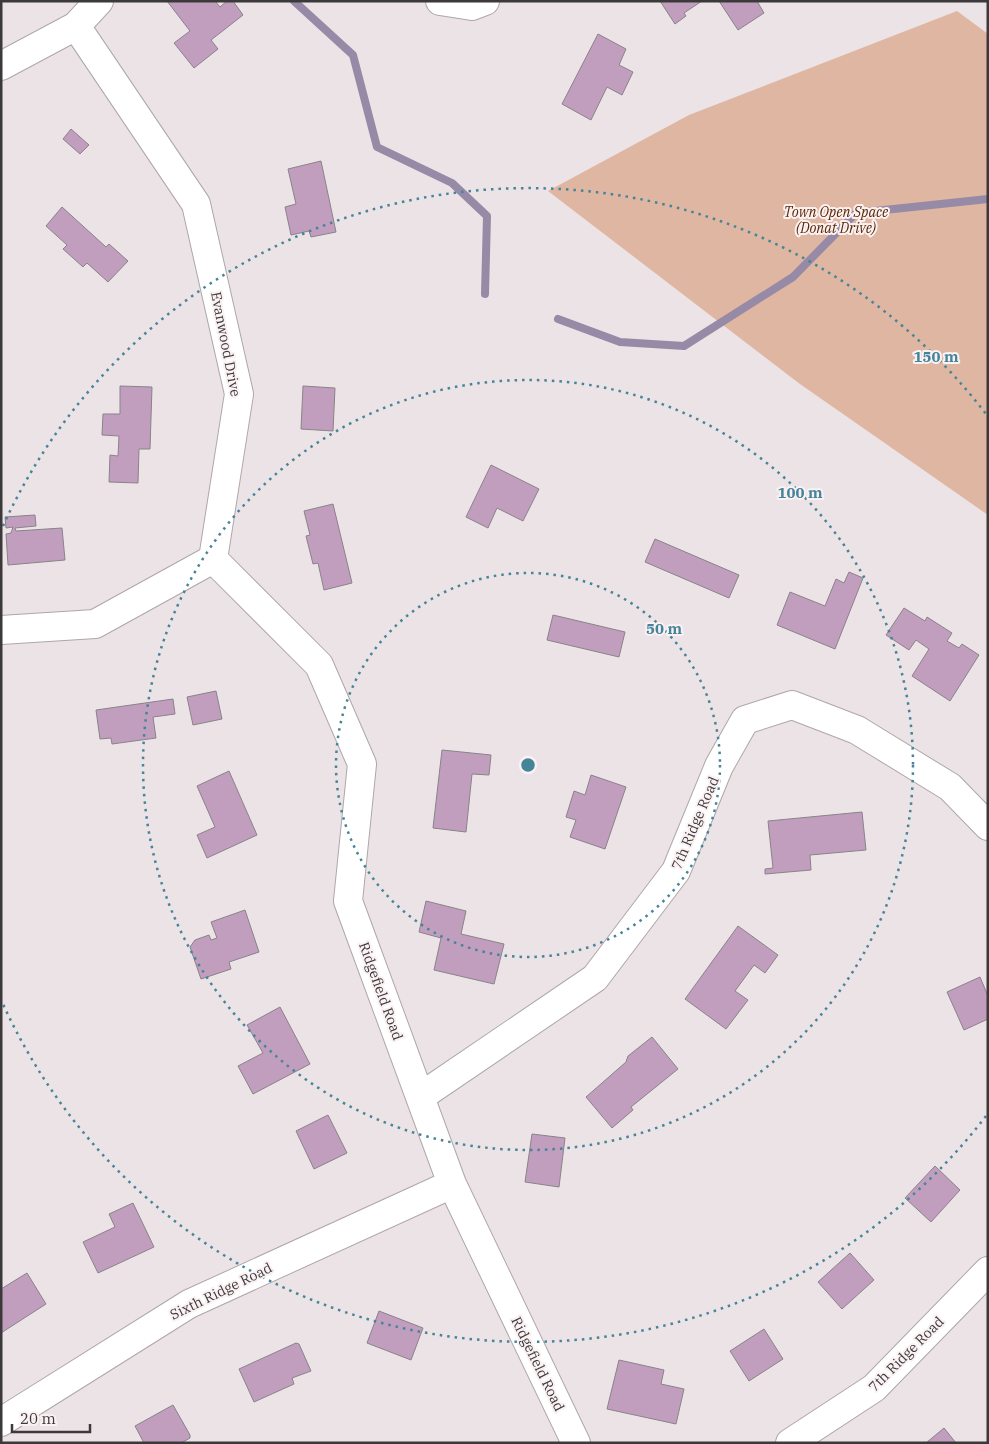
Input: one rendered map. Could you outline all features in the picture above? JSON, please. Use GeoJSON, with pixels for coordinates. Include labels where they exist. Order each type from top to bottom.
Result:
{"type":"FeatureCollection","features":[{"type":"Feature","properties":{"kind":"street"},"geometry":{"type":"LineString","coordinates":[[1,66],[76,26],[99,1]]}},
{"type":"Feature","properties":{"kind":"street"},"geometry":{"type":"LineString","coordinates":[[440,1],[472,6],[485,1]]}},
{"type":"Feature","properties":{"kind":"street","name":"Evanwood Drive"},"geometry":{"type":"LineString","coordinates":[[76,26],[196,204],[239,394],[213,559]]}},
{"type":"Feature","properties":{"kind":"street"},"geometry":{"type":"LineString","coordinates":[[1,630],[95,624],[213,559]]}},
{"type":"Feature","properties":{"kind":"street","name":"Ridgefield Road"},"geometry":{"type":"LineString","coordinates":[[213,559],[318,665],[362,764],[348,901],[452,1184],[576,1443]]}},
{"type":"Feature","properties":{"kind":"street","name":"7th Ridge Road"},"geometry":{"type":"LineString","coordinates":[[420,1097],[595,978],[676,871],[719,766],[745,720],[792,705],[857,730],[950,787],[988,826]]}},
{"type":"Feature","properties":{"kind":"street","name":"Sixth Ridge Road"},"geometry":{"type":"LineString","coordinates":[[1,1422],[189,1304],[452,1184]]}},
{"type":"Feature","properties":{"kind":"street","name":"7th Ridge Road"},"geometry":{"type":"LineString","coordinates":[[790,1443],[874,1388],[988,1271]]}},
{"type":"Feature","properties":{"kind":"green space","name":"Town Open Space (Donat Drive)"},"geometry":{"type":"Polygon","coordinates":[[[957,11],[988,34],[988,515],[800,384],[548,191],[689,115],[957,11]]]}},
{"type":"Feature","properties":{"kind":"building"},"geometry":{"type":"Polygon","coordinates":[[[167,1],[215,1],[220,7],[227,1],[233,1],[243,15],[211,40],[218,49],[194,68],[174,43],[190,31],[167,1]]]}},
{"type":"Feature","properties":{"kind":"building"},"geometry":{"type":"Polygon","coordinates":[[[660,1],[702,1],[684,13],[686,16],[675,24],[660,1]]]}},
{"type":"Feature","properties":{"kind":"building"},"geometry":{"type":"Polygon","coordinates":[[[719,1],[757,1],[764,13],[738,30],[719,1]]]}},
{"type":"Feature","properties":{"kind":"building"},"geometry":{"type":"Polygon","coordinates":[[[598,34],[626,49],[619,65],[633,72],[622,95],[607,87],[591,120],[562,104],[598,34]]]}},
{"type":"Feature","properties":{"kind":"building"},"geometry":{"type":"Polygon","coordinates":[[[71,129],[89,145],[80,154],[63,139],[71,129]]]}},
{"type":"Feature","properties":{"kind":"building"},"geometry":{"type":"Polygon","coordinates":[[[321,161],[336,232],[311,237],[309,231],[291,235],[285,207],[296,204],[288,169],[321,161]]]}},
{"type":"Feature","properties":{"kind":"building"},"geometry":{"type":"Polygon","coordinates":[[[62,207],[106,247],[109,244],[128,261],[108,282],[87,263],[83,267],[63,249],[67,245],[46,226],[62,207]]]}},
{"type":"Feature","properties":{"kind":"building"},"geometry":{"type":"Polygon","coordinates":[[[120,386],[152,387],[150,449],[139,449],[138,483],[109,482],[110,455],[118,456],[119,436],[102,435],[103,414],[120,414],[120,386]]]}},
{"type":"Feature","properties":{"kind":"building"},"geometry":{"type":"Polygon","coordinates":[[[303,386],[335,388],[333,431],[301,429],[303,386]]]}},
{"type":"Feature","properties":{"kind":"building"},"geometry":{"type":"Polygon","coordinates":[[[491,465],[539,489],[523,521],[497,508],[488,528],[466,517],[491,465]]]}},
{"type":"Feature","properties":{"kind":"building"},"geometry":{"type":"Polygon","coordinates":[[[333,504],[352,583],[324,590],[318,563],[313,564],[306,536],[310,535],[304,511],[333,504]]]}},
{"type":"Feature","properties":{"kind":"building"},"geometry":{"type":"Polygon","coordinates":[[[35,515],[36,526],[15,528],[16,531],[62,528],[65,560],[8,565],[6,534],[11,533],[13,527],[6,528],[5,517],[35,515]]]}},
{"type":"Feature","properties":{"kind":"building"},"geometry":{"type":"Polygon","coordinates":[[[655,539],[739,575],[729,598],[645,562],[655,539]]]}},
{"type":"Feature","properties":{"kind":"building"},"geometry":{"type":"Polygon","coordinates":[[[849,572],[863,578],[835,649],[777,625],[790,592],[825,606],[836,579],[844,583],[849,572]]]}},
{"type":"Feature","properties":{"kind":"building"},"geometry":{"type":"Polygon","coordinates":[[[904,608],[925,621],[927,617],[952,633],[947,641],[959,648],[962,644],[979,655],[950,701],[912,676],[929,649],[916,640],[909,650],[886,635],[904,608]]]}},
{"type":"Feature","properties":{"kind":"building"},"geometry":{"type":"Polygon","coordinates":[[[553,615],[625,632],[619,657],[547,640],[553,615]]]}},
{"type":"Feature","properties":{"kind":"building"},"geometry":{"type":"Polygon","coordinates":[[[216,691],[222,719],[193,725],[187,697],[216,691]]]}},
{"type":"Feature","properties":{"kind":"building"},"geometry":{"type":"Polygon","coordinates":[[[173,699],[175,714],[153,717],[156,738],[112,744],[111,738],[100,739],[96,710],[173,699]]]}},
{"type":"Feature","properties":{"kind":"building"},"geometry":{"type":"Polygon","coordinates":[[[442,750],[491,755],[489,775],[472,774],[466,832],[433,828],[442,750]]]}},
{"type":"Feature","properties":{"kind":"building"},"geometry":{"type":"Polygon","coordinates":[[[229,771],[257,835],[207,858],[197,835],[215,827],[197,786],[229,771]]]}},
{"type":"Feature","properties":{"kind":"building"},"geometry":{"type":"Polygon","coordinates":[[[591,775],[626,787],[605,849],[570,837],[576,820],[566,817],[574,791],[585,795],[591,775]]]}},
{"type":"Feature","properties":{"kind":"building"},"geometry":{"type":"Polygon","coordinates":[[[862,812],[866,850],[810,855],[811,870],[765,874],[765,869],[773,868],[768,821],[862,812]]]}},
{"type":"Feature","properties":{"kind":"building"},"geometry":{"type":"Polygon","coordinates":[[[426,901],[466,911],[461,934],[504,944],[494,984],[434,970],[441,938],[419,932],[426,901]]]}},
{"type":"Feature","properties":{"kind":"building"},"geometry":{"type":"Polygon","coordinates":[[[245,910],[259,952],[229,962],[231,969],[201,979],[190,947],[195,940],[209,935],[211,940],[217,938],[211,922],[245,910]]]}},
{"type":"Feature","properties":{"kind":"building"},"geometry":{"type":"Polygon","coordinates":[[[738,926],[778,955],[765,973],[754,965],[735,991],[748,1000],[726,1029],[685,999],[738,926]]]}},
{"type":"Feature","properties":{"kind":"building"},"geometry":{"type":"Polygon","coordinates":[[[980,977],[988,996],[988,1019],[964,1030],[947,992],[980,977]]]}},
{"type":"Feature","properties":{"kind":"building"},"geometry":{"type":"Polygon","coordinates":[[[280,1007],[310,1064],[253,1094],[238,1066],[263,1053],[247,1025],[280,1007]]]}},
{"type":"Feature","properties":{"kind":"building"},"geometry":{"type":"Polygon","coordinates":[[[652,1037],[678,1069],[631,1107],[633,1110],[612,1128],[586,1097],[626,1062],[628,1056],[652,1037]]]}},
{"type":"Feature","properties":{"kind":"building"},"geometry":{"type":"Polygon","coordinates":[[[328,1115],[347,1153],[314,1169],[296,1131],[328,1115]]]}},
{"type":"Feature","properties":{"kind":"building"},"geometry":{"type":"Polygon","coordinates":[[[532,1134],[565,1138],[559,1187],[525,1182],[532,1134]]]}},
{"type":"Feature","properties":{"kind":"building"},"geometry":{"type":"Polygon","coordinates":[[[935,1166],[960,1190],[931,1222],[905,1198],[935,1166]]]}},
{"type":"Feature","properties":{"kind":"building"},"geometry":{"type":"Polygon","coordinates":[[[133,1203],[154,1247],[98,1273],[83,1242],[115,1227],[109,1214],[133,1203]]]}},
{"type":"Feature","properties":{"kind":"building"},"geometry":{"type":"Polygon","coordinates":[[[850,1253],[874,1280],[842,1309],[818,1282],[850,1253]]]}},
{"type":"Feature","properties":{"kind":"building"},"geometry":{"type":"Polygon","coordinates":[[[27,1273],[46,1304],[1,1333],[1,1289],[27,1273]]]}},
{"type":"Feature","properties":{"kind":"building"},"geometry":{"type":"Polygon","coordinates":[[[379,1311],[423,1328],[411,1360],[367,1343],[379,1311]]]}},
{"type":"Feature","properties":{"kind":"building"},"geometry":{"type":"Polygon","coordinates":[[[764,1329],[783,1359],[749,1381],[730,1351],[764,1329]]]}},
{"type":"Feature","properties":{"kind":"building"},"geometry":{"type":"Polygon","coordinates":[[[296,1343],[299,1344],[311,1371],[292,1378],[294,1384],[254,1402],[239,1369],[296,1343]]]}},
{"type":"Feature","properties":{"kind":"building"},"geometry":{"type":"Polygon","coordinates":[[[619,1360],[664,1370],[661,1384],[684,1389],[676,1424],[607,1409],[619,1360]]]}},
{"type":"Feature","properties":{"kind":"building"},"geometry":{"type":"Polygon","coordinates":[[[173,1405],[190,1438],[181,1443],[144,1443],[135,1426],[173,1405]]]}},
{"type":"Feature","properties":{"kind":"building"},"geometry":{"type":"Polygon","coordinates":[[[944,1428],[956,1443],[926,1443],[944,1428]]]}},
{"type":"Feature","properties":{"kind":"waterway"},"geometry":{"type":"LineString","coordinates":[[294,1],[353,55],[377,147],[452,183],[487,216],[485,294]]}},
{"type":"Feature","properties":{"kind":"waterway"},"geometry":{"type":"LineString","coordinates":[[558,319],[620,342],[684,346],[793,277],[856,213],[988,199]]}}]}
